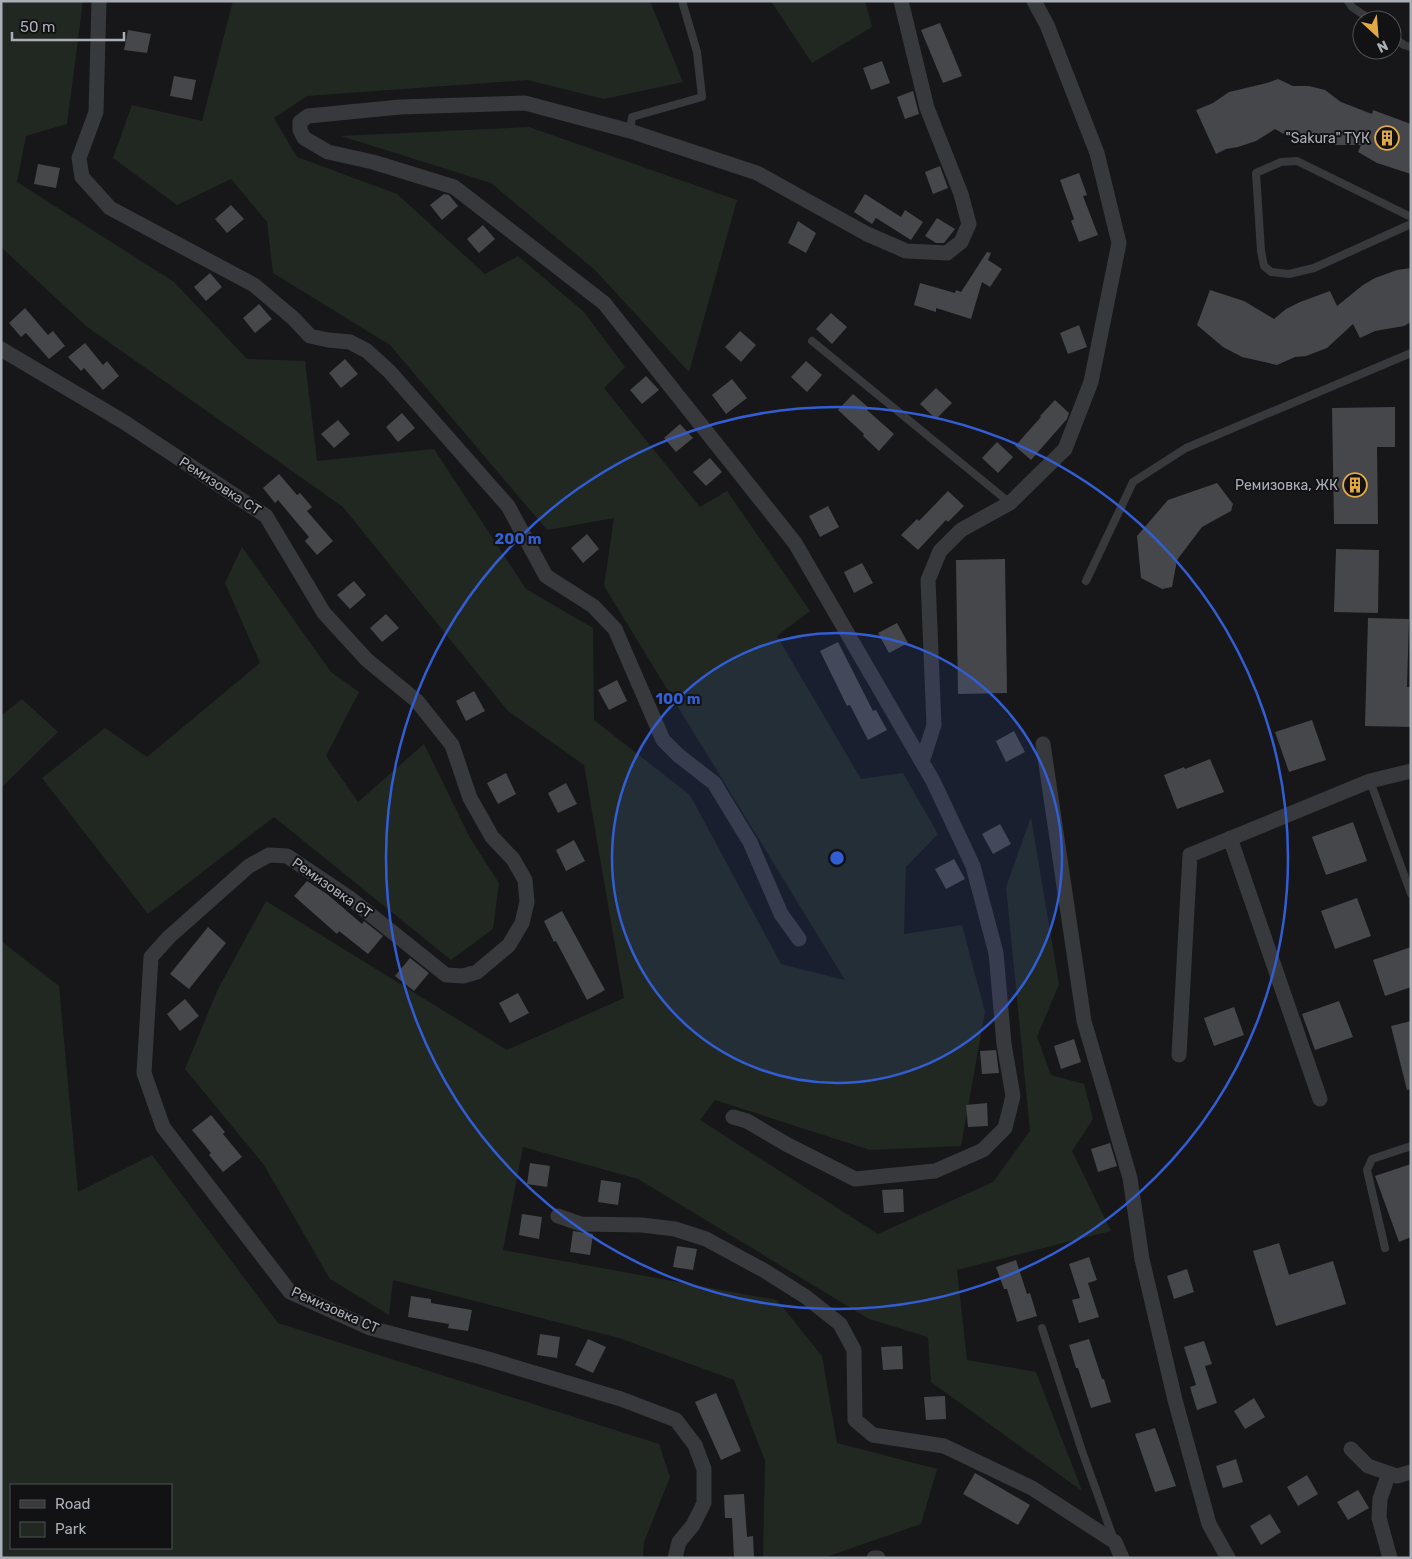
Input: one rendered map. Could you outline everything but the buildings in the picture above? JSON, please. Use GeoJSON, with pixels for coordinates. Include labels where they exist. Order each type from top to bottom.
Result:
{"type":"FeatureCollection","features":[{"type":"Feature","properties":{"kind":"street"},"geometry":{"type":"LineString","coordinates":[[99,1],[96,112],[79,158],[82,177],[110,208],[254,285],[293,318],[310,336],[350,342],[367,351],[389,371],[508,506],[546,576],[593,606],[615,629],[663,740],[678,755],[714,783],[750,842],[781,914],[799,940]]}},
{"type":"Feature","properties":{"kind":"street"},"geometry":{"type":"LineString","coordinates":[[732,1117],[748,1121],[786,1144],[855,1178],[935,1170],[983,1150],[1005,1128],[1013,1096],[1004,1044],[996,953],[973,866],[933,781],[795,543],[604,303],[454,188],[373,162],[328,152],[304,138],[300,130],[300,122],[308,116],[400,107],[525,103],[630,131],[757,173],[867,234],[906,251],[947,253],[961,242],[968,224],[961,194],[927,108],[901,1]]}},
{"type":"Feature","properties":{"kind":"street"},"geometry":{"type":"LineString","coordinates":[[922,762],[934,725],[928,580],[940,551],[960,530],[1010,503],[1065,449],[1091,382],[1119,243],[1098,153],[1047,25],[1034,1]]}},
{"type":"Feature","properties":{"kind":"street","name":"Ремизовка СТ"},"geometry":{"type":"LineString","coordinates":[[1,349],[124,422],[266,516],[324,613],[366,660],[417,701],[452,745],[470,798],[492,837],[513,859],[525,880],[527,902],[522,923],[509,945],[478,972],[463,976],[446,975],[351,899],[287,856],[269,855],[249,866],[169,937],[151,957],[144,1073],[163,1127],[290,1292],[370,1328],[481,1357],[622,1399],[676,1420],[695,1445],[704,1469],[704,1503],[694,1525],[679,1542],[674,1558]]}},
{"type":"Feature","properties":{"kind":"street"},"geometry":{"type":"LineString","coordinates":[[1043,744],[1084,1021],[1130,1178],[1142,1259],[1175,1400],[1210,1524],[1228,1558]]}},
{"type":"Feature","properties":{"kind":"street"},"geometry":{"type":"LineString","coordinates":[[1179,1055],[1190,855],[1370,780],[1411,771]]}},
{"type":"Feature","properties":{"kind":"street"},"geometry":{"type":"LineString","coordinates":[[1230,838],[1320,1099]]}},
{"type":"Feature","properties":{"kind":"street"},"geometry":{"type":"LineString","coordinates":[[558,1216],[581,1224],[642,1225],[675,1229],[706,1239],[765,1270],[806,1296],[840,1324],[854,1350],[855,1420],[873,1435],[944,1446],[1032,1488],[1115,1542],[1122,1558]]}},
{"type":"Feature","properties":{"kind":"street"},"geometry":{"type":"LineString","coordinates":[[1350,1449],[1368,1466],[1397,1476],[1411,1472]]}},
{"type":"Feature","properties":{"kind":"street"},"geometry":{"type":"LineString","coordinates":[[1389,1473],[1380,1499],[1379,1518],[1390,1558]]}},
{"type":"Feature","properties":{"kind":"lane"},"geometry":{"type":"LineString","coordinates":[[630,131],[632,117],[702,97],[697,52],[682,1]]}},
{"type":"Feature","properties":{"kind":"lane"},"geometry":{"type":"LineString","coordinates":[[1348,1],[1357,10]]}},
{"type":"Feature","properties":{"kind":"lane"},"geometry":{"type":"LineString","coordinates":[[1411,217],[1298,161],[1281,162],[1256,173],[1261,251],[1264,266],[1271,272],[1289,274],[1314,268],[1411,224]]}},
{"type":"Feature","properties":{"kind":"lane"},"geometry":{"type":"LineString","coordinates":[[812,341],[1010,503]]}},
{"type":"Feature","properties":{"kind":"lane"},"geometry":{"type":"LineString","coordinates":[[1086,581],[1133,482],[1186,448],[1411,353]]}},
{"type":"Feature","properties":{"kind":"lane"},"geometry":{"type":"LineString","coordinates":[[1370,780],[1411,894]]}},
{"type":"Feature","properties":{"kind":"lane"},"geometry":{"type":"LineString","coordinates":[[1385,1248],[1367,1170],[1372,1159],[1411,1146]]}},
{"type":"Feature","properties":{"kind":"lane"},"geometry":{"type":"LineString","coordinates":[[1042,1328],[1082,1451],[1115,1542]]}},
{"type":"Feature","properties":{"kind":"green space"},"geometry":{"type":"Polygon","coordinates":[[[1,1],[83,1],[67,124],[26,136],[17,182],[174,282],[247,359],[305,361],[317,461],[434,449],[526,589],[593,628],[594,720],[690,795],[781,964],[845,980],[604,586],[614,518],[547,530],[390,345],[273,273],[267,222],[231,179],[177,205],[113,158],[132,105],[202,121],[233,1],[650,1],[683,82],[604,99],[527,80],[307,96],[274,118],[297,157],[397,194],[485,274],[518,256],[584,312],[625,367],[604,388],[700,507],[727,491],[810,611],[777,636],[861,779],[903,773],[938,834],[906,867],[904,934],[962,925],[985,1012],[961,1146],[870,1150],[715,1100],[700,1120],[878,1234],[993,1182],[1030,1131],[1006,887],[1031,817],[1059,984],[1037,1037],[1051,1075],[1084,1084],[1093,1119],[1072,1151],[1111,1231],[957,1270],[967,1360],[1036,1372],[1082,1491],[931,1382],[928,1337],[869,1319],[638,1179],[523,1147],[503,1250],[777,1300],[822,1356],[837,1443],[937,1469],[921,1524],[823,1558],[763,1558],[765,1461],[734,1380],[619,1338],[393,1280],[389,1315],[330,1279],[264,1165],[185,1069],[218,989],[266,901],[507,1050],[624,998],[584,765],[508,711],[343,507],[86,326],[1,247],[1,1]]]}},
{"type":"Feature","properties":{"kind":"green space"},"geometry":{"type":"Polygon","coordinates":[[[771,1],[865,1],[872,27],[812,63],[771,1]]]}},
{"type":"Feature","properties":{"kind":"green space"},"geometry":{"type":"Polygon","coordinates":[[[529,127],[737,200],[689,372],[595,270],[491,183],[341,136],[529,127]]]}},
{"type":"Feature","properties":{"kind":"green space"},"geometry":{"type":"Polygon","coordinates":[[[242,547],[331,672],[359,692],[326,756],[358,802],[424,744],[470,838],[499,883],[493,929],[451,960],[274,817],[148,914],[42,778],[105,728],[147,757],[260,663],[225,583],[242,547]]]}},
{"type":"Feature","properties":{"kind":"green space"},"geometry":{"type":"Polygon","coordinates":[[[22,699],[58,732],[1,788],[1,716],[22,699]]]}},
{"type":"Feature","properties":{"kind":"green space"},"geometry":{"type":"Polygon","coordinates":[[[1,941],[59,986],[78,1192],[152,1155],[278,1323],[659,1444],[670,1477],[644,1542],[643,1558],[1,1558],[1,941]]]}},
{"type":"Feature","properties":{"kind":"place","name":"\"Sakura\" ТҮК"},"geometry":{"type":"Point","coordinates":[1387,138]}},
{"type":"Feature","properties":{"kind":"place","name":"Ремизовка, ЖК"},"geometry":{"type":"Point","coordinates":[1355,485]}}]}
